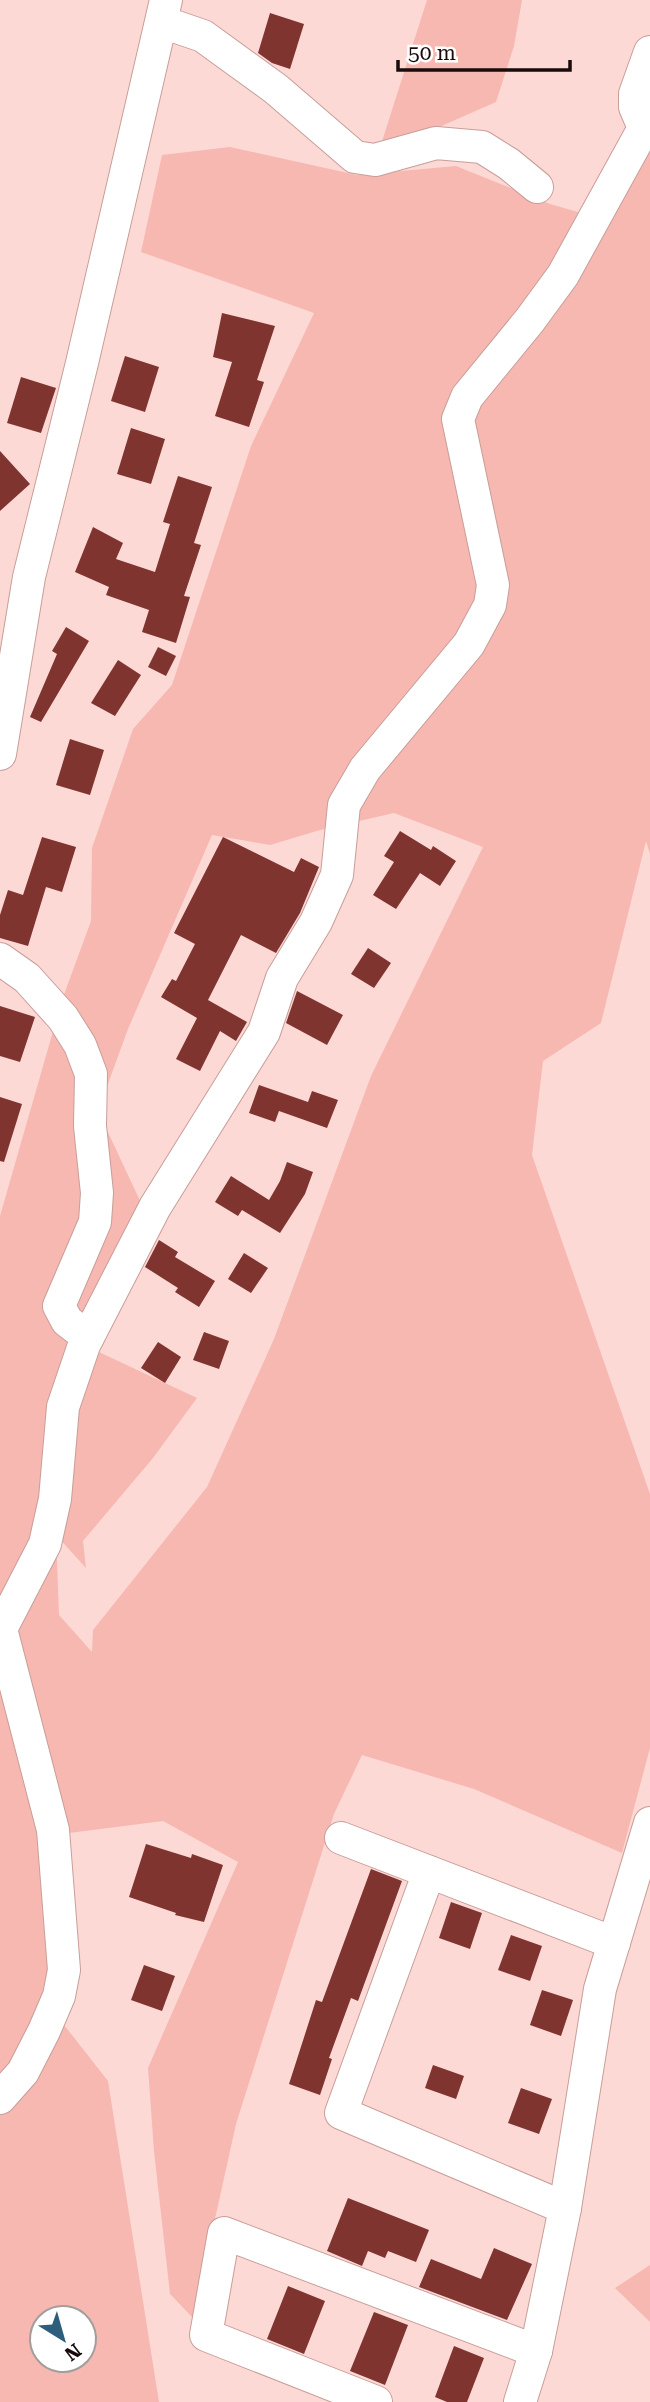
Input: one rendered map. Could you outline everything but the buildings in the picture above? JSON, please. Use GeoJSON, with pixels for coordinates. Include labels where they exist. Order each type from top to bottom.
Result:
{"type":"FeatureCollection","features":[{"type":"Feature","properties":{"kind":"street"},"geometry":{"type":"LineString","coordinates":[[1,740],[29,577],[164,11],[276,89],[355,157],[375,160],[436,143],[482,147],[509,164],[537,187]]}},
{"type":"Feature","properties":{"kind":"street"},"geometry":{"type":"LineString","coordinates":[[0,2098],[23,2072],[44,2031],[59,1996],[64,1970],[53,1830],[1,1629],[44,1544],[55,1499],[64,1407],[88,1337],[155,1207],[264,1032],[282,978],[316,922],[337,875],[344,805],[365,769],[469,644],[490,605],[493,585],[458,419],[467,397],[563,275],[644,128],[635,107],[635,94],[650,52]]}},
{"type":"Feature","properties":{"kind":"street"},"geometry":{"type":"LineString","coordinates":[[0,959],[27,978],[63,1018],[80,1045],[91,1074],[90,1126],[97,1194],[95,1223],[60,1306],[67,1321],[88,1337]]}},
{"type":"Feature","properties":{"kind":"street"},"geometry":{"type":"LineString","coordinates":[[520,2402],[536,2351],[565,2208],[600,1989],[650,1823]]}},
{"type":"Feature","properties":{"kind":"street"},"geometry":{"type":"LineString","coordinates":[[341,1838],[614,1943]]}},
{"type":"Feature","properties":{"kind":"street"},"geometry":{"type":"LineString","coordinates":[[429,1872],[341,2113],[565,2208]]}},
{"type":"Feature","properties":{"kind":"street"},"geometry":{"type":"LineString","coordinates":[[376,2402],[206,2335],[223,2233],[536,2351]]}},
{"type":"Feature","properties":{"kind":"shaded area"},"geometry":{"type":"Polygon","coordinates":[[[427,0],[522,0],[514,46],[496,102],[378,154],[427,0]]]}},
{"type":"Feature","properties":{"kind":"shaded area"},"geometry":{"type":"Polygon","coordinates":[[[650,117],[650,854],[646,841],[601,1023],[543,1061],[532,1155],[650,1494],[650,1748],[622,1853],[474,1789],[362,1755],[334,1814],[236,2124],[193,2318],[170,2294],[148,2068],[238,1862],[163,1821],[69,1833],[61,2021],[108,2081],[159,2402],[0,2402],[0,1216],[62,1000],[91,921],[92,848],[133,729],[172,685],[251,446],[314,313],[141,252],[162,155],[230,147],[357,175],[456,166],[550,204],[595,217],[650,117]],[[394,813],[270,845],[212,835],[128,1029],[98,1111],[142,1205],[84,1345],[197,1398],[153,1458],[83,1541],[86,1568],[56,1535],[59,1615],[92,1652],[93,1630],[207,1487],[274,1339],[371,1076],[483,847],[394,813]]]}},
{"type":"Feature","properties":{"kind":"shaded area"},"geometry":{"type":"Polygon","coordinates":[[[650,2265],[650,2322],[615,2288],[650,2265]]]}}]}
